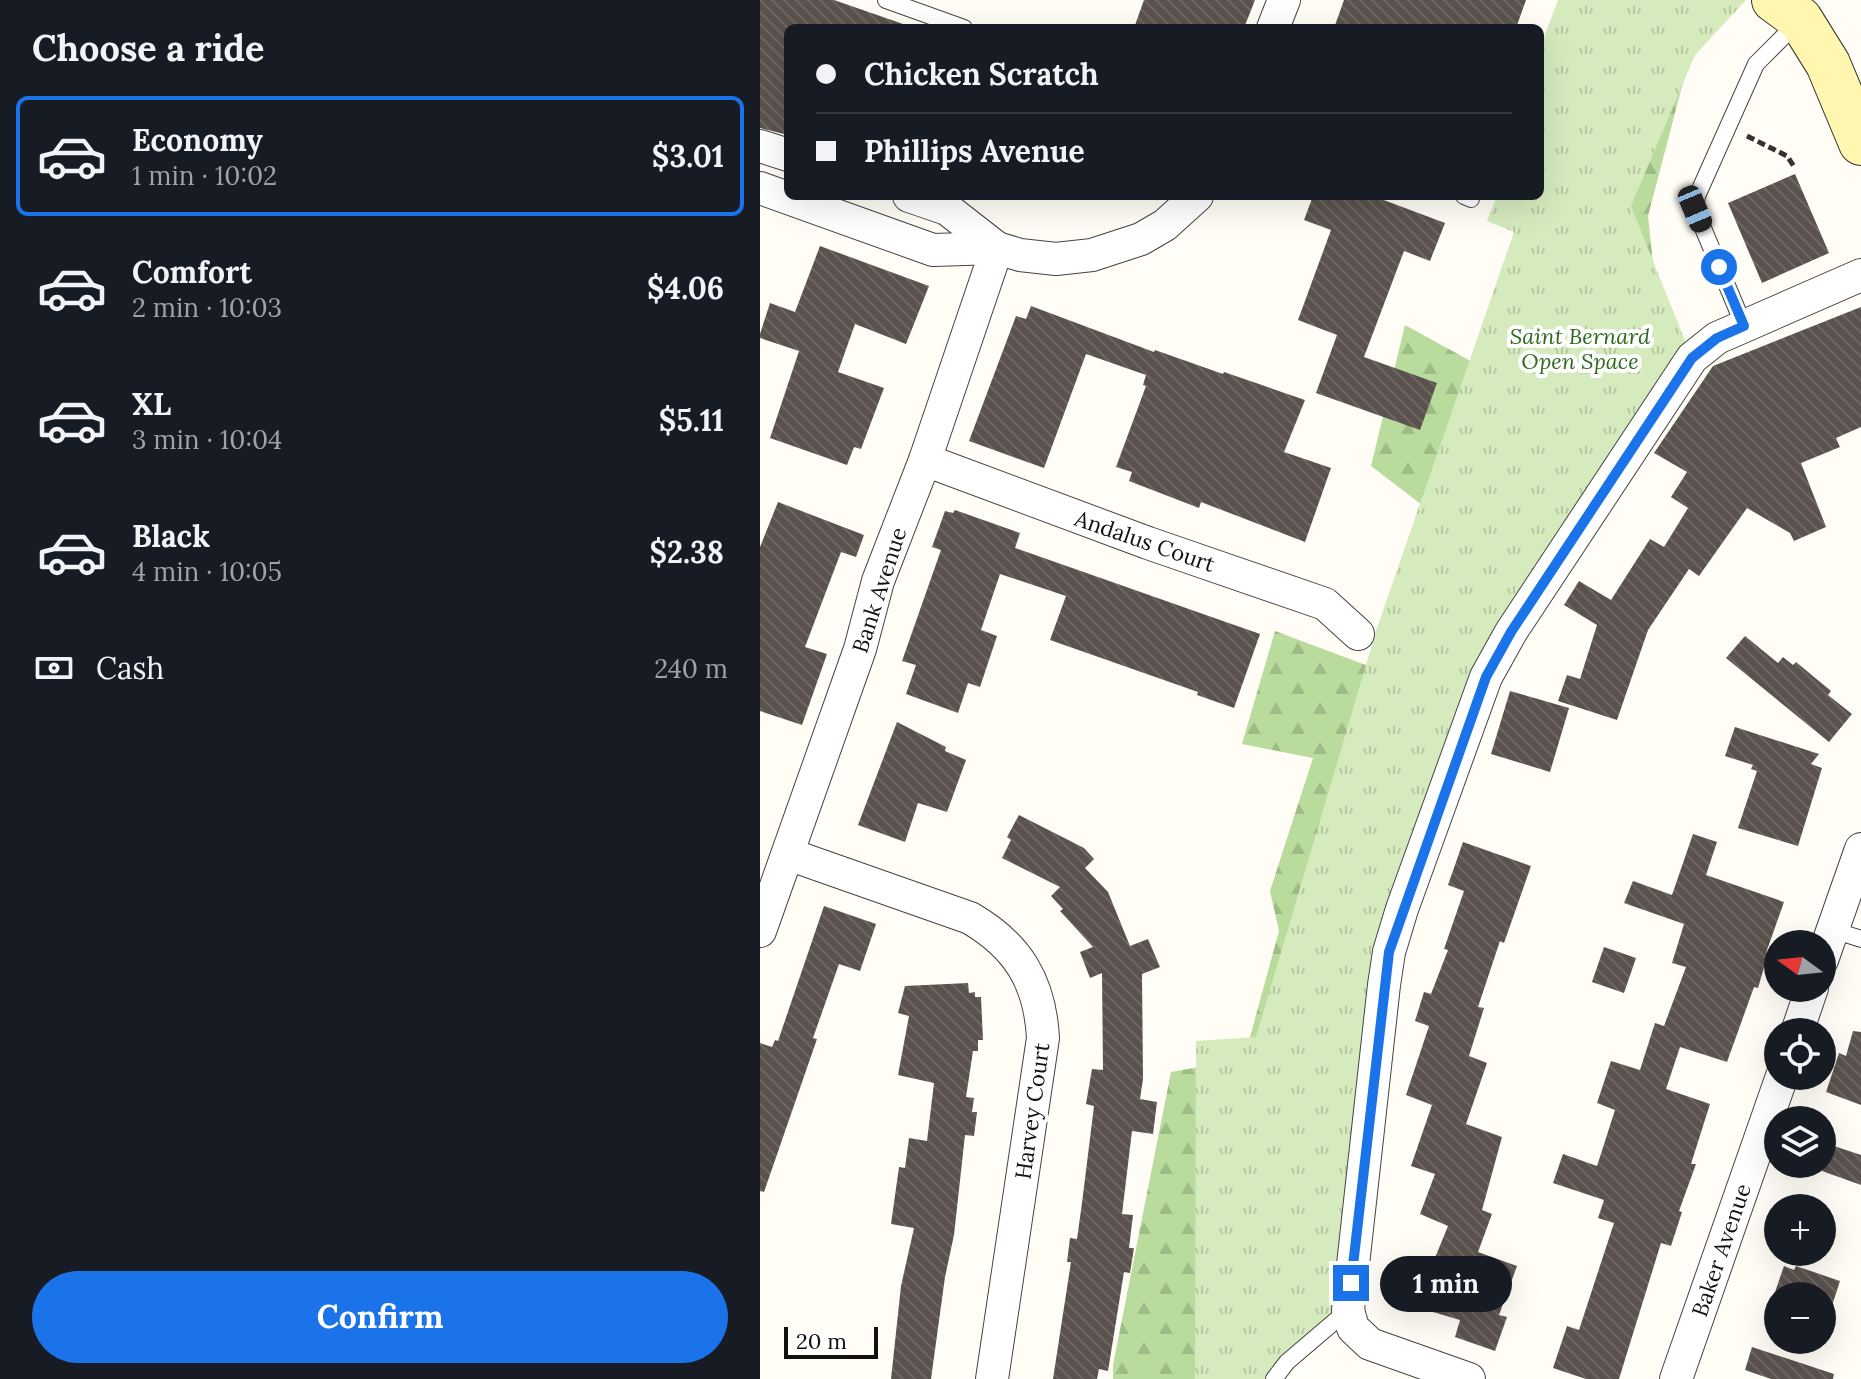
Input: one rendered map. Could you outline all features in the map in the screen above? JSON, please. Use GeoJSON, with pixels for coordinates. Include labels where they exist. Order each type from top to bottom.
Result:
{"type":"FeatureCollection","features":[{"type":"Feature","properties":{"kind":"main road"},"geometry":{"type":"LineString","coordinates":[[1796,6],[1828,64],[1861,143]]}},
{"type":"Feature","properties":{"kind":"street"},"geometry":{"type":"LineString","coordinates":[[1275,24],[1284,0]]}},
{"type":"Feature","properties":{"kind":"street"},"geometry":{"type":"LineString","coordinates":[[760,146],[784,154]]}},
{"type":"Feature","properties":{"kind":"street"},"geometry":{"type":"LineString","coordinates":[[760,188],[784,197]]}},
{"type":"Feature","properties":{"kind":"street"},"geometry":{"type":"LineString","coordinates":[[793,200],[933,250],[997,248],[1020,255],[1056,259],[1092,255],[1141,239],[1165,225],[1193,200]]}},
{"type":"Feature","properties":{"kind":"street"},"geometry":{"type":"LineString","coordinates":[[921,200],[947,209],[997,248]]}},
{"type":"Feature","properties":{"kind":"street","name":"Bank Avenue"},"geometry":{"type":"LineString","coordinates":[[760,931],[860,649],[878,581],[925,460],[997,248]]}},
{"type":"Feature","properties":{"kind":"street"},"geometry":{"type":"LineString","coordinates":[[1469,1379],[1370,1344],[1353,1328],[1348,1310],[1389,952],[1486,677],[1511,632],[1692,358],[1717,338],[1861,275]]}},
{"type":"Feature","properties":{"kind":"street","name":"Andalus Court"},"geometry":{"type":"LineString","coordinates":[[925,460],[1134,538],[1325,604],[1358,634]]}},
{"type":"Feature","properties":{"kind":"street"},"geometry":{"type":"LineString","coordinates":[[1847,934],[1861,849]]}},
{"type":"Feature","properties":{"kind":"street","name":"Harvey Court"},"geometry":{"type":"LineString","coordinates":[[788,854],[970,918],[993,931],[1026,970],[1042,1013],[1043,1038],[992,1379]]}},
{"type":"Feature","properties":{"kind":"street","name":"Baker Avenue"},"geometry":{"type":"LineString","coordinates":[[1676,1379],[1777,1090]]}},
{"type":"Feature","properties":{"kind":"lane"},"geometry":{"type":"LineString","coordinates":[[886,0],[953,24]]}},
{"type":"Feature","properties":{"kind":"lane"},"geometry":{"type":"LineString","coordinates":[[1744,326],[1695,209],[1697,196],[1756,64],[1796,6]]}},
{"type":"Feature","properties":{"kind":"lane"},"geometry":{"type":"LineString","coordinates":[[1274,1379],[1287,1362],[1348,1310]]}},
{"type":"Feature","properties":{"kind":"path"},"geometry":{"type":"LineString","coordinates":[[1759,144],[1787,156],[1795,168]]}},
{"type":"Feature","properties":{"kind":"green space","name":"Saint Bernard Open Space"},"geometry":{"type":"Polygon","coordinates":[[[1558,0],[1746,0],[1695,55],[1631,206],[1692,358],[1511,632],[1402,909],[1348,1310],[1287,1362],[1282,1379],[1195,1379],[1196,1041],[1256,1037],[1376,631],[1514,232],[1487,221],[1495,200],[1544,200],[1544,37],[1558,0]]]}},
{"type":"Feature","properties":{"kind":"green space"},"geometry":{"type":"Polygon","coordinates":[[[1697,29],[1648,216],[1658,311],[1442,679],[1212,1379],[1113,1379],[1113,1365],[1171,1072],[1244,1059],[1279,931],[1270,891],[1313,758],[1242,744],[1275,631],[1379,670],[1430,511],[1371,466],[1405,325],[1485,369],[1697,29]]]}},
{"type":"Feature","properties":{"kind":"building"},"geometry":{"type":"Polygon","coordinates":[[[760,0],[834,0],[903,24],[784,24],[784,134],[760,128],[760,0]]]}},
{"type":"Feature","properties":{"kind":"building"},"geometry":{"type":"Polygon","coordinates":[[[1144,0],[1255,0],[1246,24],[1135,24],[1144,0]]]}},
{"type":"Feature","properties":{"kind":"building"},"geometry":{"type":"Polygon","coordinates":[[[1344,0],[1526,0],[1517,24],[1335,24],[1344,0]]]}},
{"type":"Feature","properties":{"kind":"building"},"geometry":{"type":"Polygon","coordinates":[[[1795,174],[1829,253],[1762,283],[1728,203],[1795,174]]]}},
{"type":"Feature","properties":{"kind":"building"},"geometry":{"type":"Polygon","coordinates":[[[1312,200],[1384,200],[1445,223],[1430,261],[1404,251],[1364,357],[1437,383],[1420,430],[1316,393],[1337,335],[1298,320],[1331,230],[1304,220],[1312,200]]]}},
{"type":"Feature","properties":{"kind":"building"},"geometry":{"type":"Polygon","coordinates":[[[820,246],[929,286],[906,344],[855,324],[838,372],[884,388],[861,449],[854,447],[847,465],[770,438],[799,351],[760,338],[760,334],[770,303],[795,312],[820,246]]]}},
{"type":"Feature","properties":{"kind":"building"},"geometry":{"type":"Polygon","coordinates":[[[1031,306],[1154,352],[1305,400],[1284,452],[1331,468],[1305,542],[1201,502],[1199,508],[1129,481],[1132,472],[1116,467],[1146,386],[1143,385],[1146,375],[1086,354],[1044,468],[969,441],[1016,316],[1026,319],[1031,306]]]}},
{"type":"Feature","properties":{"kind":"building"},"geometry":{"type":"Polygon","coordinates":[[[1861,307],[1861,427],[1836,438],[1840,447],[1801,463],[1826,527],[1794,541],[1790,533],[1747,508],[1699,576],[1689,569],[1648,630],[1617,720],[1558,701],[1567,675],[1580,679],[1597,625],[1564,605],[1579,581],[1611,600],[1650,539],[1664,547],[1688,508],[1671,497],[1687,472],[1654,453],[1713,366],[1861,307]]]}},
{"type":"Feature","properties":{"kind":"building"},"geometry":{"type":"Polygon","coordinates":[[[778,502],[864,535],[856,557],[841,552],[805,647],[827,654],[802,725],[760,711],[760,547],[778,502]]]}},
{"type":"Feature","properties":{"kind":"building"},"geometry":{"type":"Polygon","coordinates":[[[955,510],[1020,533],[1015,548],[1260,634],[1234,708],[1197,695],[1198,692],[1050,640],[1066,596],[1000,574],[981,630],[997,636],[980,687],[968,683],[958,713],[906,694],[916,665],[902,661],[941,550],[932,547],[945,511],[953,513],[955,510]]]}},
{"type":"Feature","properties":{"kind":"building"},"geometry":{"type":"Polygon","coordinates":[[[1745,636],[1778,663],[1783,657],[1793,665],[1796,662],[1831,691],[1828,695],[1852,714],[1829,742],[1726,658],[1745,636]]]}},
{"type":"Feature","properties":{"kind":"building"},"geometry":{"type":"Polygon","coordinates":[[[1510,691],[1569,708],[1550,772],[1491,754],[1510,691]]]}},
{"type":"Feature","properties":{"kind":"building"},"geometry":{"type":"Polygon","coordinates":[[[897,722],[966,760],[947,812],[918,803],[905,842],[858,825],[897,722]]]}},
{"type":"Feature","properties":{"kind":"building"},"geometry":{"type":"Polygon","coordinates":[[[1735,727],[1819,754],[1811,764],[1822,768],[1798,846],[1738,828],[1757,771],[1751,769],[1753,765],[1725,756],[1735,727]]]}},
{"type":"Feature","properties":{"kind":"building"},"geometry":{"type":"Polygon","coordinates":[[[1019,815],[1084,848],[1094,859],[1085,868],[1108,892],[1130,946],[1148,939],[1160,967],[1142,974],[1143,1079],[1140,1099],[1157,1102],[1153,1134],[1132,1131],[1122,1214],[1133,1215],[1129,1248],[1134,1248],[1130,1273],[1124,1272],[1108,1371],[1099,1369],[1097,1379],[1053,1379],[1071,1262],[1067,1262],[1070,1238],[1077,1239],[1094,1106],[1086,1104],[1092,1069],[1103,1070],[1102,973],[1090,978],[1080,952],[1093,947],[1060,911],[1063,909],[1051,896],[1060,887],[1002,858],[1011,840],[1007,837],[1019,815]]]}},
{"type":"Feature","properties":{"kind":"building"},"geometry":{"type":"Polygon","coordinates":[[[1693,834],[1717,842],[1706,875],[1784,902],[1774,930],[1764,930],[1764,968],[1727,1062],[1680,1047],[1666,1089],[1710,1104],[1691,1164],[1696,1164],[1679,1211],[1682,1212],[1671,1246],[1661,1243],[1619,1379],[1586,1379],[1553,1368],[1567,1326],[1579,1330],[1614,1223],[1598,1218],[1604,1200],[1553,1183],[1563,1154],[1597,1166],[1615,1110],[1597,1103],[1611,1061],[1640,1070],[1655,1023],[1664,1026],[1686,967],[1672,963],[1684,924],[1624,903],[1633,881],[1672,895],[1693,834]]]}},
{"type":"Feature","properties":{"kind":"building"},"geometry":{"type":"Polygon","coordinates":[[[1463,842],[1531,866],[1504,943],[1500,941],[1478,1007],[1484,1008],[1469,1056],[1487,1063],[1466,1124],[1502,1137],[1482,1210],[1492,1214],[1478,1252],[1517,1266],[1499,1315],[1507,1317],[1495,1351],[1455,1337],[1460,1320],[1392,1300],[1404,1262],[1430,1270],[1448,1226],[1420,1214],[1435,1174],[1411,1166],[1432,1105],[1406,1095],[1429,1026],[1415,1021],[1424,992],[1431,994],[1448,950],[1444,949],[1464,891],[1448,885],[1463,842]]]}},
{"type":"Feature","properties":{"kind":"building"},"geometry":{"type":"Polygon","coordinates":[[[824,906],[876,924],[860,971],[839,964],[813,1038],[817,1039],[764,1192],[760,1191],[760,1043],[772,1047],[775,1040],[778,1041],[824,906]]]}},
{"type":"Feature","properties":{"kind":"building"},"geometry":{"type":"Polygon","coordinates":[[[1604,947],[1636,958],[1624,993],[1592,982],[1604,947]]]}},
{"type":"Feature","properties":{"kind":"building"},"geometry":{"type":"Polygon","coordinates":[[[968,983],[969,993],[975,992],[975,997],[981,997],[983,1040],[978,1040],[978,1051],[973,1051],[966,1097],[974,1098],[972,1112],[977,1112],[974,1136],[965,1135],[954,1235],[931,1379],[891,1379],[901,1286],[914,1228],[891,1224],[899,1167],[905,1168],[909,1138],[927,1141],[934,1083],[898,1075],[909,1016],[898,1013],[905,986],[968,983]]]}},
{"type":"Feature","properties":{"kind":"building"},"geometry":{"type":"Polygon","coordinates":[[[1853,1031],[1861,1032],[1861,1105],[1826,1092],[1836,1090],[1836,1062],[1839,1053],[1846,1056],[1853,1031]]]}},
{"type":"Feature","properties":{"kind":"building"},"geometry":{"type":"Polygon","coordinates":[[[1836,1147],[1861,1155],[1861,1185],[1836,1176],[1836,1147]]]}},
{"type":"Feature","properties":{"kind":"building"},"geometry":{"type":"Polygon","coordinates":[[[1784,1266],[1794,1270],[1796,1266],[1840,1281],[1836,1293],[1836,1282],[1778,1282],[1784,1266]]]}},
{"type":"Feature","properties":{"kind":"building"},"geometry":{"type":"Polygon","coordinates":[[[1752,1347],[1764,1351],[1764,1354],[1773,1354],[1834,1374],[1833,1379],[1771,1379],[1745,1370],[1752,1347]]]}},
{"type":"Feature","properties":{"kind":"route"},"geometry":{"type":"LineString","coordinates":[[1351,1283],[1389,952],[1486,677],[1511,632],[1692,358],[1717,338],[1744,326],[1719,267]]}}]}
